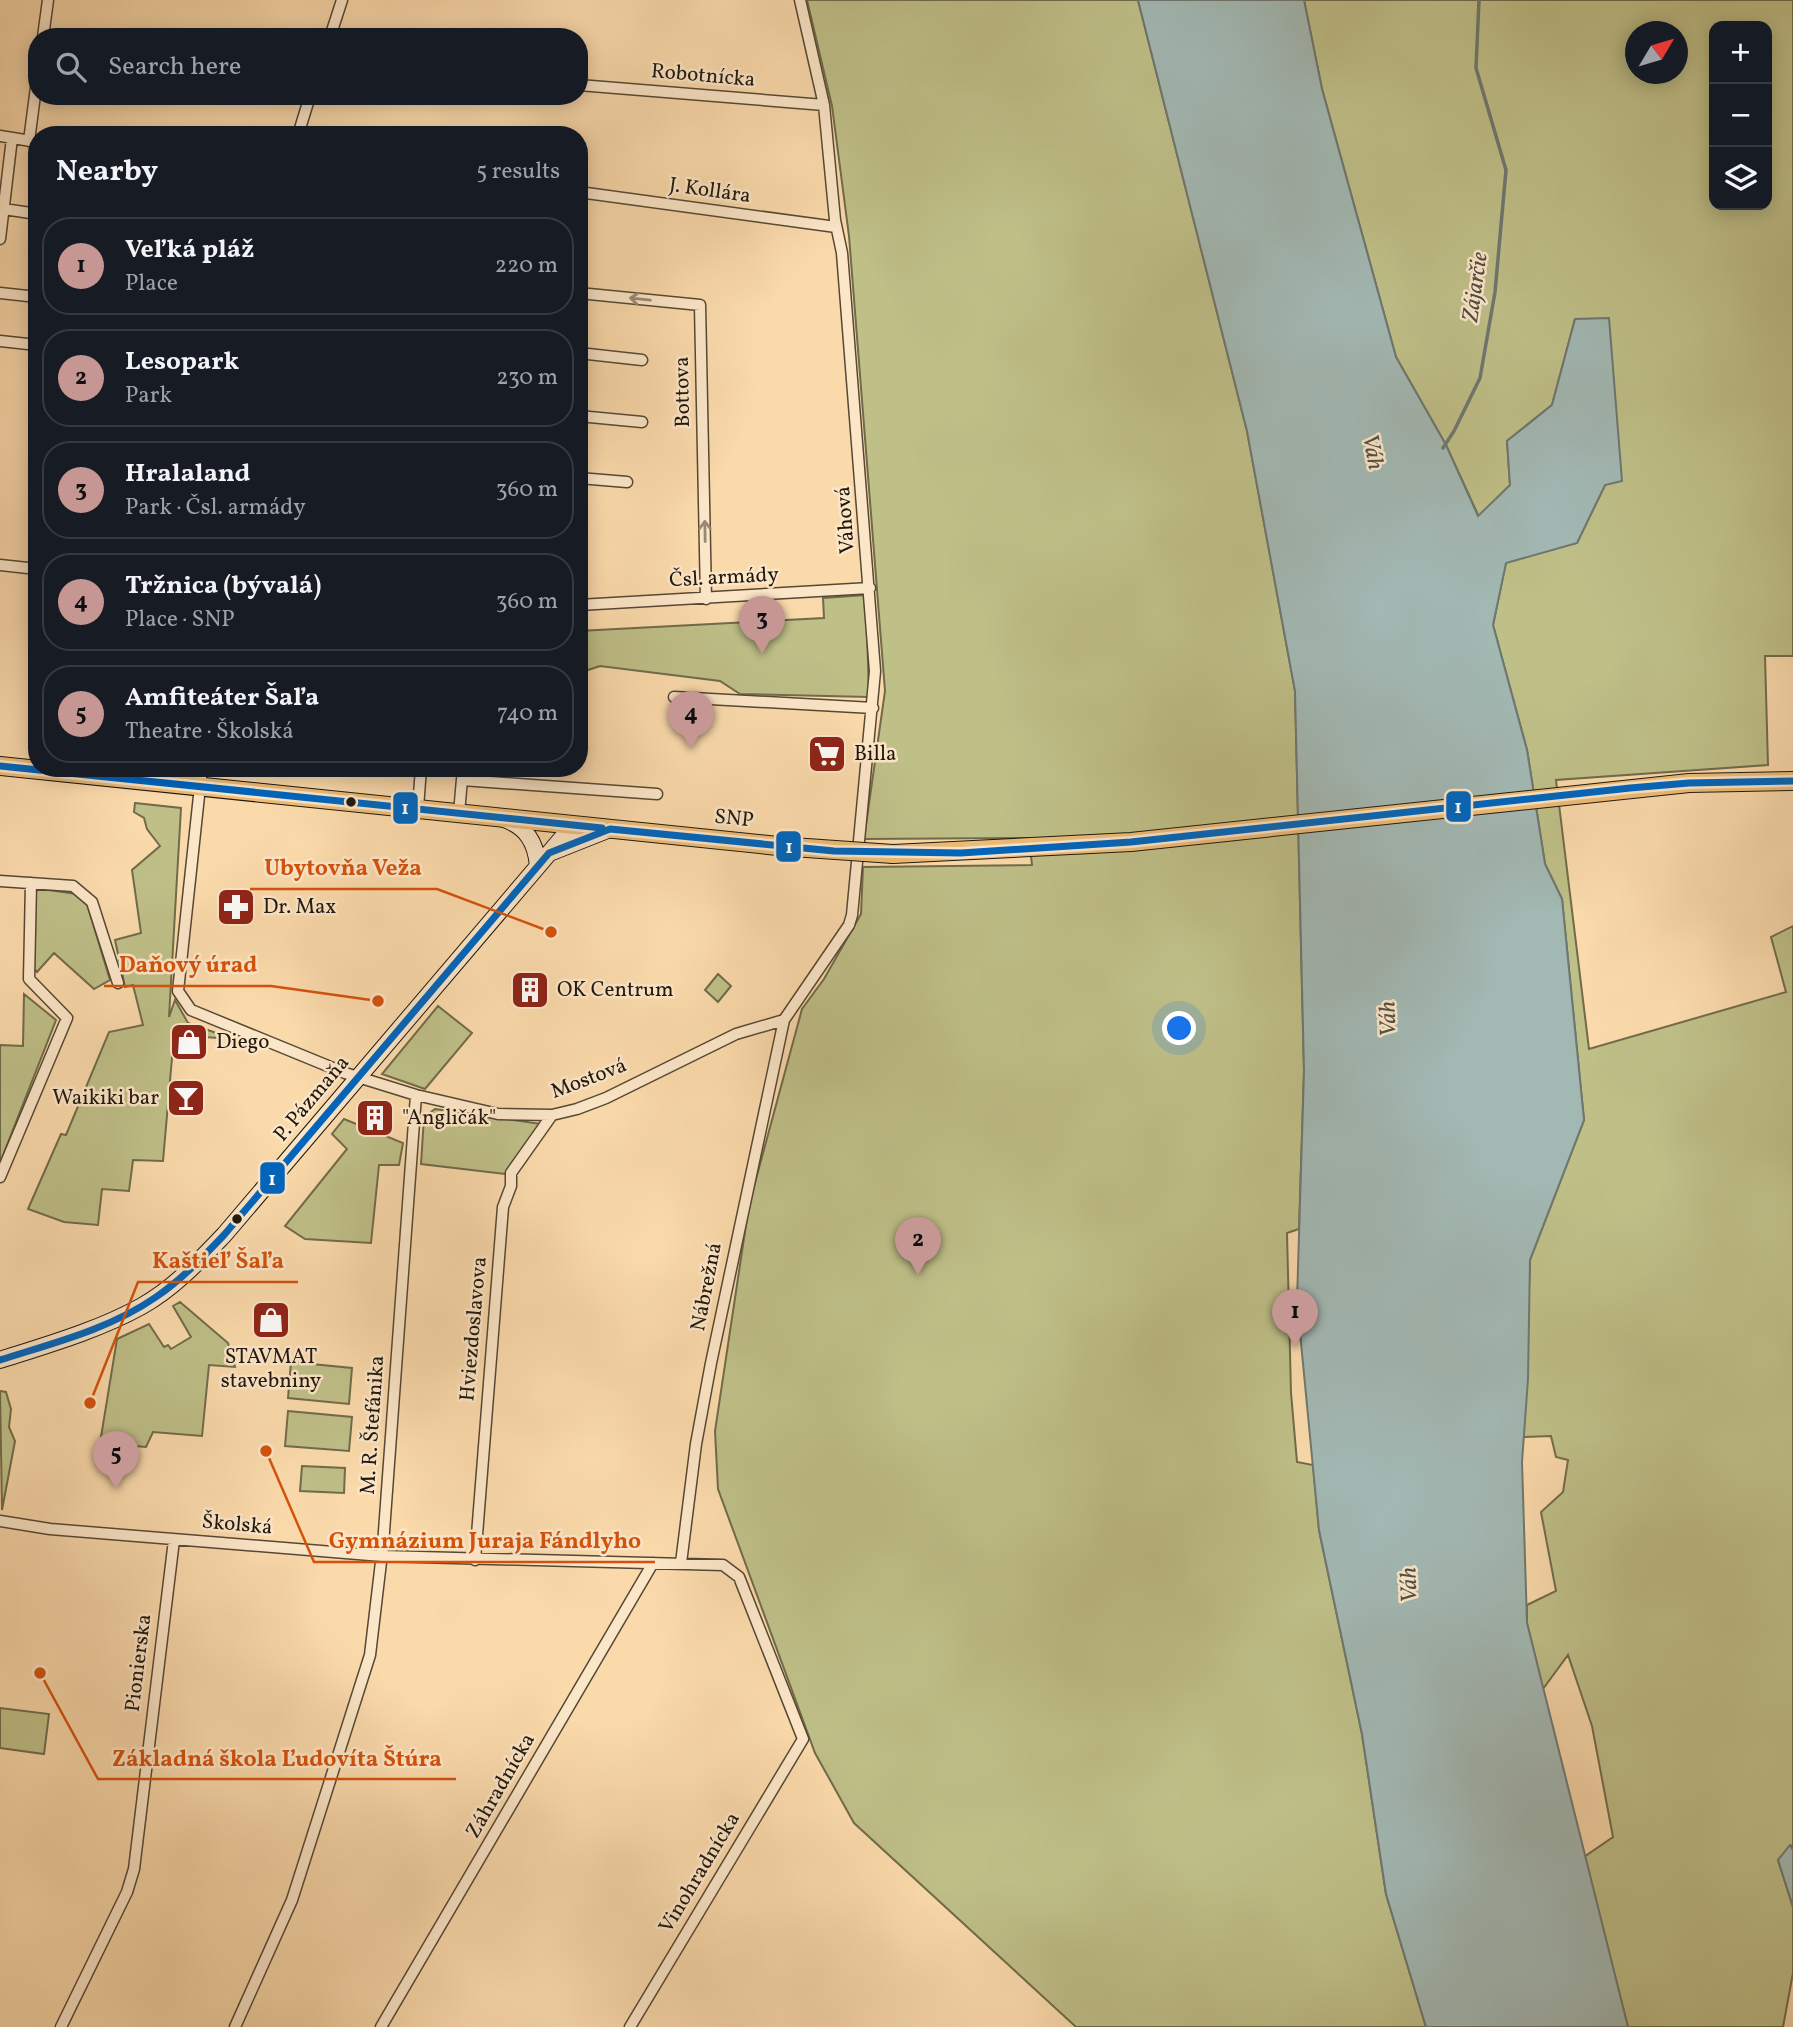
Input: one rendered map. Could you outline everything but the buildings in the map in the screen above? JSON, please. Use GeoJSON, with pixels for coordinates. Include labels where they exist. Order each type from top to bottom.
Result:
{"type":"FeatureCollection","features":[{"type":"Feature","properties":{"kind":"main road","name":"SNP"},"geometry":{"type":"LineString","coordinates":[[0,766],[28,769]]}},
{"type":"Feature","properties":{"kind":"main road","name":"SNP"},"geometry":{"type":"LineString","coordinates":[[104,777],[779,846],[893,854],[961,853],[1131,842],[1630,788],[1689,783],[1793,781]]}},
{"type":"Feature","properties":{"kind":"main road"},"geometry":{"type":"LineString","coordinates":[[497,816],[515,823],[525,831],[533,841],[538,866]]}},
{"type":"Feature","properties":{"kind":"main road","name":"P. Pázmaňa"},"geometry":{"type":"LineString","coordinates":[[0,1360],[114,1319],[141,1307],[168,1289],[224,1235],[573,825]]}},
{"type":"Feature","properties":{"kind":"main road"},"geometry":{"type":"LineString","coordinates":[[549,853],[610,829]]}},
{"type":"Feature","properties":{"kind":"street"},"geometry":{"type":"LineString","coordinates":[[44,28],[48,0]]}},
{"type":"Feature","properties":{"kind":"street"},"geometry":{"type":"LineString","coordinates":[[333,28],[342,0]]}},
{"type":"Feature","properties":{"kind":"street","name":"Váhová"},"geometry":{"type":"LineString","coordinates":[[784,1020],[849,925],[852,915],[875,671],[855,387],[842,253],[836,227],[824,105],[800,0]]}},
{"type":"Feature","properties":{"kind":"street","name":"Robotnícka"},"geometry":{"type":"LineString","coordinates":[[588,86],[824,105]]}},
{"type":"Feature","properties":{"kind":"street"},"geometry":{"type":"LineString","coordinates":[[34,126],[35,105]]}},
{"type":"Feature","properties":{"kind":"street"},"geometry":{"type":"LineString","coordinates":[[301,126],[307,105]]}},
{"type":"Feature","properties":{"kind":"street"},"geometry":{"type":"LineString","coordinates":[[0,136],[28,140]]}},
{"type":"Feature","properties":{"kind":"street"},"geometry":{"type":"LineString","coordinates":[[0,239],[12,138]]}},
{"type":"Feature","properties":{"kind":"street","name":"J. Kollára"},"geometry":{"type":"LineString","coordinates":[[588,193],[836,227]]}},
{"type":"Feature","properties":{"kind":"street"},"geometry":{"type":"LineString","coordinates":[[4,209],[28,213]]}},
{"type":"Feature","properties":{"kind":"street"},"geometry":{"type":"LineString","coordinates":[[0,293],[28,296]]}},
{"type":"Feature","properties":{"kind":"street","name":"Bottova"},"geometry":{"type":"LineString","coordinates":[[588,294],[700,305],[706,599]]}},
{"type":"Feature","properties":{"kind":"street"},"geometry":{"type":"LineString","coordinates":[[0,341],[28,344]]}},
{"type":"Feature","properties":{"kind":"street"},"geometry":{"type":"LineString","coordinates":[[588,355],[642,360]]}},
{"type":"Feature","properties":{"kind":"street"},"geometry":{"type":"LineString","coordinates":[[588,417],[642,422]]}},
{"type":"Feature","properties":{"kind":"street"},"geometry":{"type":"LineString","coordinates":[[588,479],[627,482]]}},
{"type":"Feature","properties":{"kind":"street"},"geometry":{"type":"LineString","coordinates":[[0,565],[28,568]]}},
{"type":"Feature","properties":{"kind":"street","name":"Čsl. armády"},"geometry":{"type":"LineString","coordinates":[[588,605],[870,587]]}},
{"type":"Feature","properties":{"kind":"street"},"geometry":{"type":"LineString","coordinates":[[674,697],[873,708]]}},
{"type":"Feature","properties":{"kind":"street","name":"Mostová"},"geometry":{"type":"LineString","coordinates":[[200,777],[178,991],[191,1010],[357,1078],[416,1096],[498,1114],[552,1115],[606,1098],[736,1034],[784,1020]]}},
{"type":"Feature","properties":{"kind":"street"},"geometry":{"type":"LineString","coordinates":[[418,808],[420,777]]}},
{"type":"Feature","properties":{"kind":"street"},"geometry":{"type":"LineString","coordinates":[[459,813],[462,777]]}},
{"type":"Feature","properties":{"kind":"street"},"geometry":{"type":"LineString","coordinates":[[462,780],[657,794]]}},
{"type":"Feature","properties":{"kind":"street"},"geometry":{"type":"LineString","coordinates":[[196,806],[218,788]]}},
{"type":"Feature","properties":{"kind":"street"},"geometry":{"type":"LineString","coordinates":[[0,881],[74,886],[92,902],[118,983]]}},
{"type":"Feature","properties":{"kind":"street"},"geometry":{"type":"LineString","coordinates":[[0,1177],[67,1018],[29,979],[32,883]]}},
{"type":"Feature","properties":{"kind":"street","name":"Nábrežná"},"geometry":{"type":"LineString","coordinates":[[681,1563],[696,1444],[711,1363],[784,1020]]}},
{"type":"Feature","properties":{"kind":"street","name":"M. R. Štefánika"},"geometry":{"type":"LineString","coordinates":[[235,2027],[292,1900],[366,1668],[382,1556],[416,1096]]}},
{"type":"Feature","properties":{"kind":"street","name":"Hviezdoslavova"},"geometry":{"type":"LineString","coordinates":[[475,1560],[503,1207],[511,1186],[511,1173],[552,1115]]}},
{"type":"Feature","properties":{"kind":"street","name":"Školská"},"geometry":{"type":"LineString","coordinates":[[0,1521],[50,1529],[382,1556],[723,1565],[738,1577],[803,1739]]}},
{"type":"Feature","properties":{"kind":"street","name":"Pionierska"},"geometry":{"type":"LineString","coordinates":[[61,2027],[127,1892],[134,1869],[174,1539]]}},
{"type":"Feature","properties":{"kind":"street","name":"Záhradnícka"},"geometry":{"type":"LineString","coordinates":[[381,2027],[653,1563]]}},
{"type":"Feature","properties":{"kind":"street","name":"Vinohradnícka"},"geometry":{"type":"LineString","coordinates":[[630,2027],[803,1739]]}},
{"type":"Feature","properties":{"kind":"green space"},"geometry":{"type":"Polygon","coordinates":[[[807,0],[1138,0],[1247,431],[1295,691],[1304,1071],[1299,1229],[1287,1233],[1291,1393],[1297,1462],[1313,1465],[1319,1530],[1362,1734],[1386,1894],[1426,2027],[1076,2027],[854,1823],[815,1753],[718,1489],[715,1431],[749,1205],[802,1009],[824,979],[861,914],[863,867],[1032,865],[1029,838],[864,839],[885,691],[849,236],[832,106],[807,0]]]}},
{"type":"Feature","properties":{"kind":"green space"},"geometry":{"type":"Polygon","coordinates":[[[1304,0],[1793,0],[1793,656],[1765,656],[1768,765],[1556,780],[1589,1049],[1786,992],[1771,937],[1793,926],[1793,1850],[1791,1846],[1778,1860],[1793,1907],[1793,1973],[1783,2027],[1628,2027],[1584,1857],[1613,1837],[1592,1726],[1568,1655],[1543,1689],[1527,1623],[1527,1605],[1556,1591],[1541,1512],[1563,1492],[1568,1460],[1556,1457],[1551,1436],[1523,1437],[1530,1260],[1584,1120],[1562,899],[1545,864],[1527,750],[1493,625],[1506,562],[1577,543],[1605,485],[1575,319],[1552,405],[1507,441],[1510,485],[1479,517],[1446,445],[1396,357],[1322,89],[1304,0]]]}},
{"type":"Feature","properties":{"kind":"green space"},"geometry":{"type":"Polygon","coordinates":[[[866,595],[869,697],[740,694],[720,681],[600,666],[588,670],[588,631],[824,618],[823,598],[866,595]]]}},
{"type":"Feature","properties":{"kind":"green space"},"geometry":{"type":"Polygon","coordinates":[[[135,803],[181,808],[169,1017],[175,1000],[188,1023],[219,1034],[218,1038],[174,1035],[163,1161],[133,1160],[129,1191],[102,1189],[98,1225],[64,1222],[28,1209],[61,1134],[66,1135],[109,1032],[143,1025],[133,985],[125,987],[115,940],[141,933],[132,870],[160,846],[147,829],[144,818],[134,812],[135,803]]]}},
{"type":"Feature","properties":{"kind":"green space"},"geometry":{"type":"Polygon","coordinates":[[[34,888],[77,894],[87,904],[110,980],[94,989],[54,953],[37,972],[33,968],[34,888]]]}},
{"type":"Feature","properties":{"kind":"green space"},"geometry":{"type":"Polygon","coordinates":[[[718,974],[731,986],[718,1002],[705,990],[718,974]]]}},
{"type":"Feature","properties":{"kind":"green space"},"geometry":{"type":"Polygon","coordinates":[[[24,994],[56,1020],[0,1163],[0,1045],[23,1046],[24,994]]]}},
{"type":"Feature","properties":{"kind":"green space"},"geometry":{"type":"Polygon","coordinates":[[[438,1006],[472,1033],[425,1089],[382,1074],[438,1006]]]}},
{"type":"Feature","properties":{"kind":"green space"},"geometry":{"type":"Polygon","coordinates":[[[435,1109],[541,1124],[505,1174],[421,1164],[424,1117],[435,1109]]]}},
{"type":"Feature","properties":{"kind":"green space"},"geometry":{"type":"Polygon","coordinates":[[[344,1119],[403,1143],[399,1165],[379,1165],[371,1243],[305,1239],[285,1226],[347,1149],[332,1134],[344,1119]]]}},
{"type":"Feature","properties":{"kind":"green space"},"geometry":{"type":"Polygon","coordinates":[[[180,1302],[228,1343],[235,1367],[209,1365],[202,1436],[153,1432],[146,1447],[100,1443],[117,1339],[149,1324],[164,1347],[168,1345],[171,1349],[191,1337],[173,1306],[180,1302]]]}},
{"type":"Feature","properties":{"kind":"green space"},"geometry":{"type":"Polygon","coordinates":[[[291,1362],[352,1368],[349,1404],[288,1398],[291,1362]]]}},
{"type":"Feature","properties":{"kind":"green space"},"geometry":{"type":"Polygon","coordinates":[[[0,1391],[6,1392],[11,1409],[9,1427],[15,1441],[2,1510],[0,1391]]]}},
{"type":"Feature","properties":{"kind":"green space"},"geometry":{"type":"Polygon","coordinates":[[[288,1411],[352,1417],[349,1451],[285,1446],[288,1411]]]}},
{"type":"Feature","properties":{"kind":"green space"},"geometry":{"type":"Polygon","coordinates":[[[302,1466],[345,1468],[344,1493],[300,1491],[302,1466]]]}},
{"type":"Feature","properties":{"kind":"green space"},"geometry":{"type":"Polygon","coordinates":[[[0,1708],[49,1714],[44,1754],[0,1748],[0,1708]]]}},
{"type":"Feature","properties":{"kind":"water","name":"Váh"},"geometry":{"type":"Polygon","coordinates":[[[1138,0],[1304,0],[1322,89],[1396,357],[1446,445],[1478,516],[1510,485],[1507,441],[1552,405],[1575,319],[1609,318],[1622,481],[1605,485],[1577,543],[1506,563],[1493,625],[1527,750],[1545,864],[1562,899],[1584,1120],[1530,1260],[1528,1379],[1522,1462],[1527,1623],[1628,2027],[1426,2027],[1386,1894],[1362,1734],[1319,1530],[1297,1301],[1304,1071],[1295,691],[1247,431],[1138,0]]]}},
{"type":"Feature","properties":{"kind":"water"},"geometry":{"type":"Polygon","coordinates":[[[1790,1845],[1793,1850],[1793,1907],[1778,1860],[1790,1845]]]}},
{"type":"Feature","properties":{"kind":"waterway","name":"Zájarčie"},"geometry":{"type":"LineString","coordinates":[[1443,448],[1480,378],[1495,292],[1506,170],[1476,68],[1479,0]]}},
{"type":"Feature","properties":{"kind":"transit line","name":"1"},"geometry":{"type":"LineString","coordinates":[[0,766],[28,769]]}},
{"type":"Feature","properties":{"kind":"transit line","name":"1"},"geometry":{"type":"LineString","coordinates":[[107,777],[602,828]]}},
{"type":"Feature","properties":{"kind":"transit line","name":"1"},"geometry":{"type":"LineString","coordinates":[[0,1360],[81,1334],[120,1318],[156,1297],[183,1276],[224,1235],[549,853],[610,829],[834,851],[961,853],[1131,842],[1630,788],[1689,783],[1793,781]]}},
{"type":"Feature","properties":{"kind":"place","name":"Hralaland"},"geometry":{"type":"Point","coordinates":[762,654]}},
{"type":"Feature","properties":{"kind":"place","name":"Tržnica (bývalá)"},"geometry":{"type":"Point","coordinates":[691,749]}},
{"type":"Feature","properties":{"kind":"place","name":"Billa"},"geometry":{"type":"Point","coordinates":[827,754]}},
{"type":"Feature","properties":{"kind":"place","name":"Dr. Max"},"geometry":{"type":"Point","coordinates":[236,907]}},
{"type":"Feature","properties":{"kind":"place","name":"Ubytovňa Veža"},"geometry":{"type":"Point","coordinates":[551,932]}},
{"type":"Feature","properties":{"kind":"place","name":"OK Centrum"},"geometry":{"type":"Point","coordinates":[530,990]}},
{"type":"Feature","properties":{"kind":"place","name":"Daňový úrad"},"geometry":{"type":"Point","coordinates":[378,1001]}},
{"type":"Feature","properties":{"kind":"place","name":"Diego"},"geometry":{"type":"Point","coordinates":[189,1042]}},
{"type":"Feature","properties":{"kind":"place","name":"Waikiki bar"},"geometry":{"type":"Point","coordinates":[186,1098]}},
{"type":"Feature","properties":{"kind":"place","name":"\"Angličák\""},"geometry":{"type":"Point","coordinates":[375,1118]}},
{"type":"Feature","properties":{"kind":"place","name":"Lesopark"},"geometry":{"type":"Point","coordinates":[918,1275]}},
{"type":"Feature","properties":{"kind":"place","name":"STAVMAT stavebniny"},"geometry":{"type":"Point","coordinates":[271,1320]}},
{"type":"Feature","properties":{"kind":"place","name":"Veľká pláž"},"geometry":{"type":"Point","coordinates":[1295,1347]}},
{"type":"Feature","properties":{"kind":"place","name":"Kaštieľ Šaľa"},"geometry":{"type":"Point","coordinates":[90,1403]}},
{"type":"Feature","properties":{"kind":"place","name":"Gymnázium Juraja Fándlyho"},"geometry":{"type":"Point","coordinates":[266,1451]}},
{"type":"Feature","properties":{"kind":"place","name":"Amfiteáter Šaľa"},"geometry":{"type":"Point","coordinates":[116,1489]}},
{"type":"Feature","properties":{"kind":"place","name":"Základná škola Ľudovíta Štúra"},"geometry":{"type":"Point","coordinates":[40,1673]}}]}
